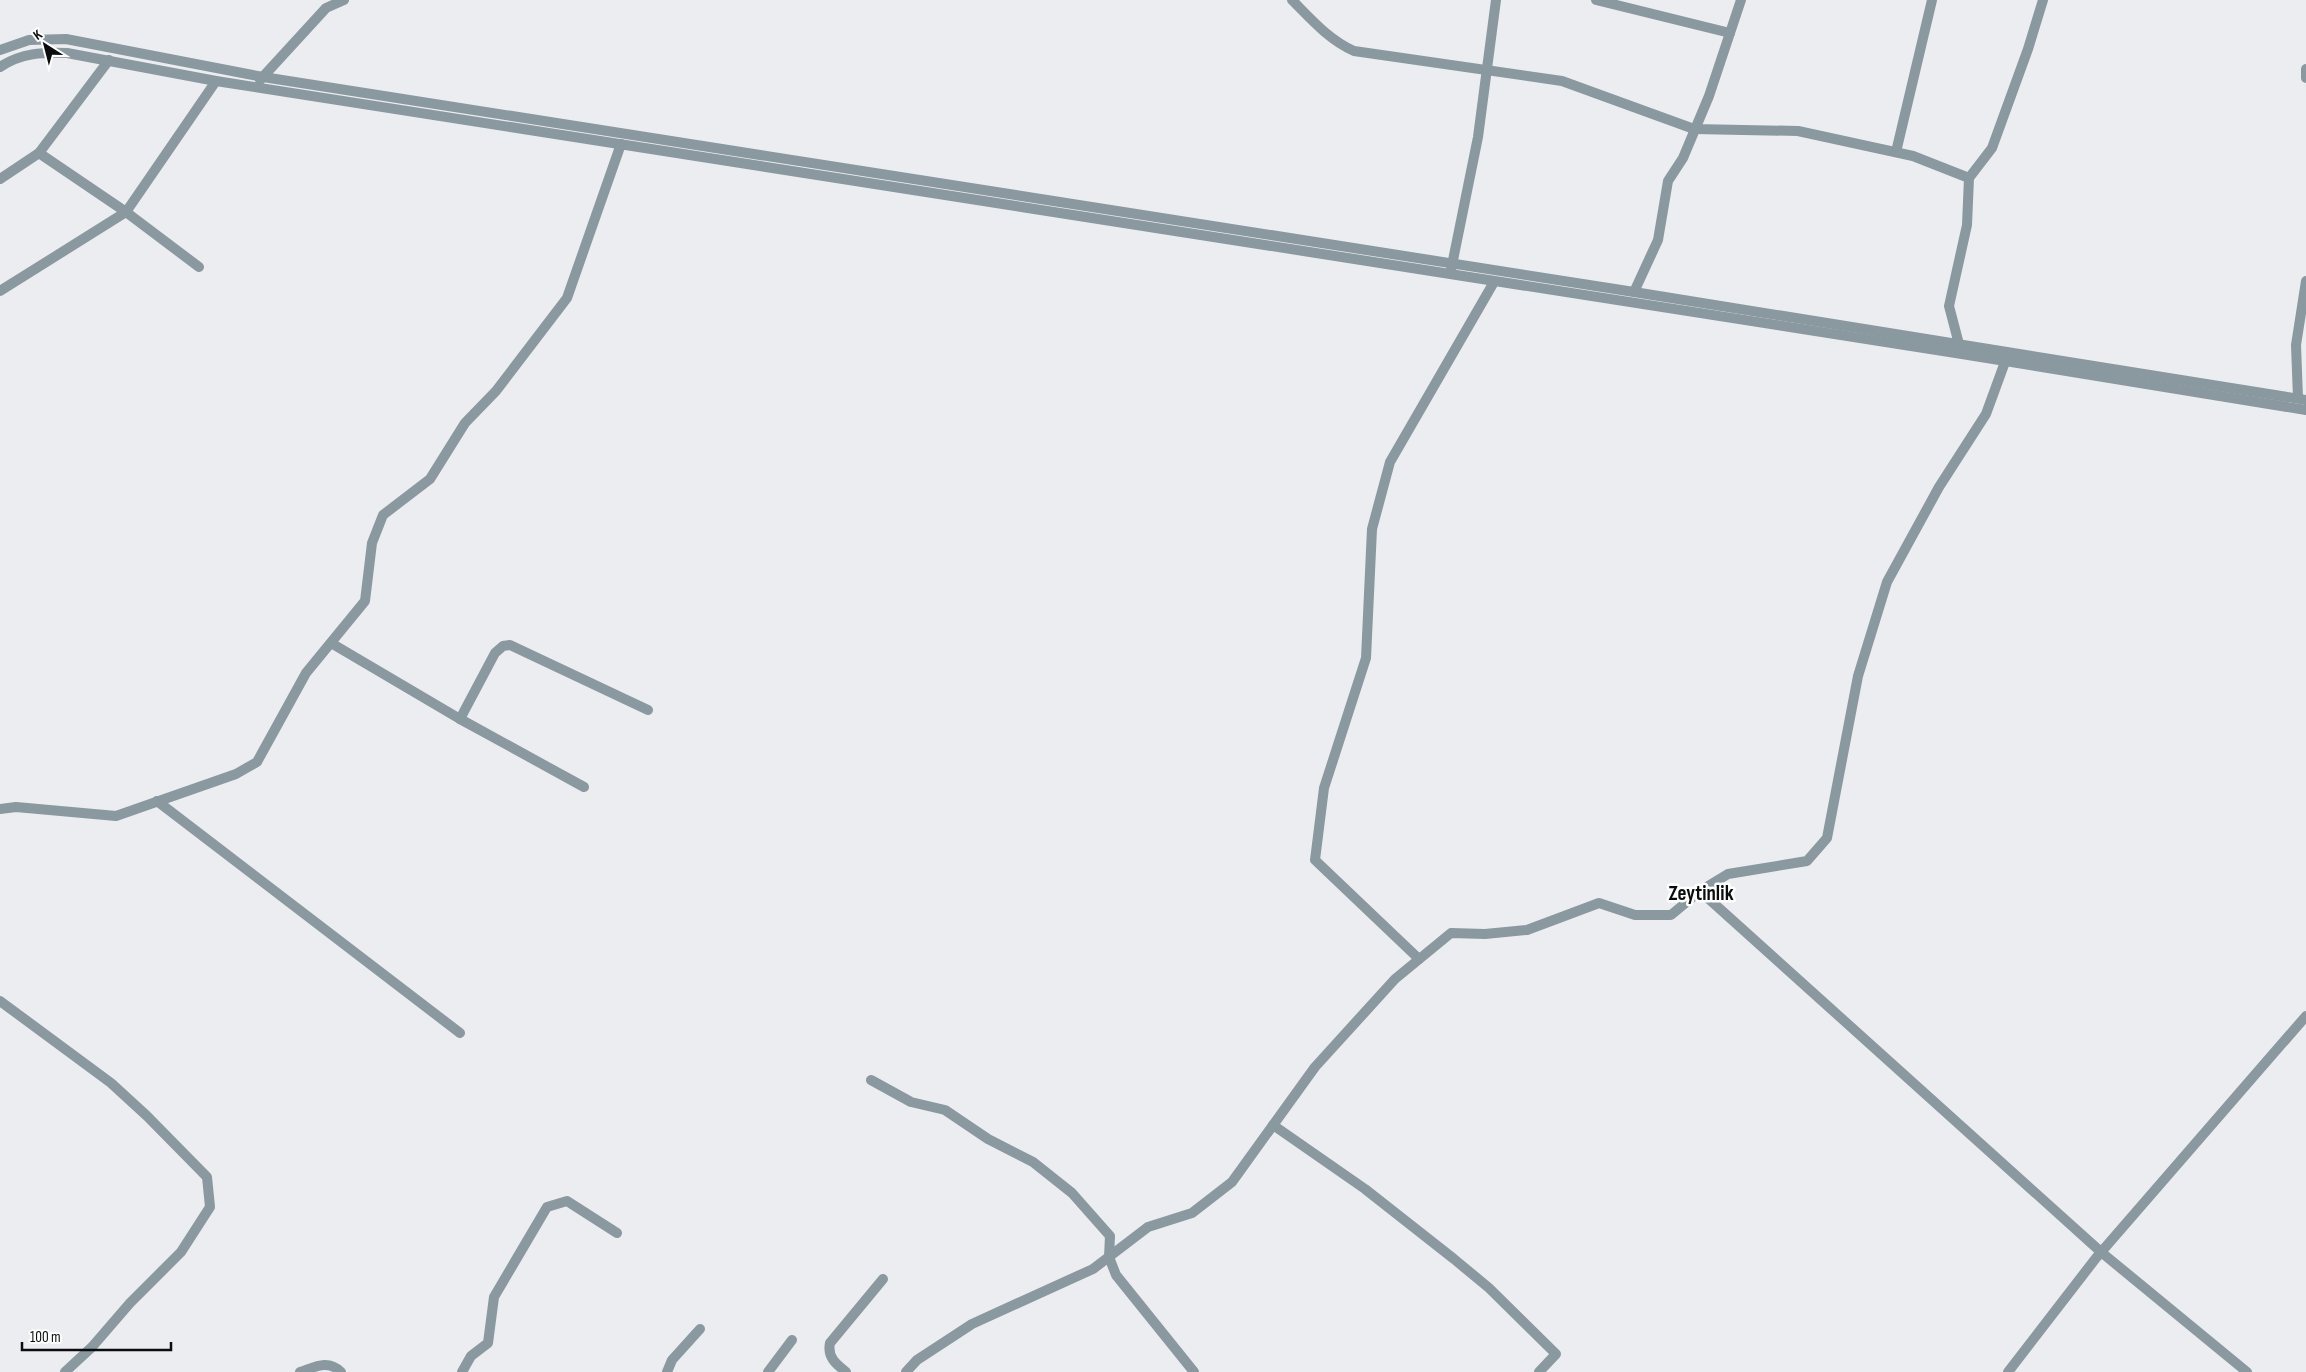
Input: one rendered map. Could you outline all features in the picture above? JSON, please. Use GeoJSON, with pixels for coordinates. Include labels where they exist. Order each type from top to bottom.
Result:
{"type":"FeatureCollection","features":[{"type":"Feature","properties":{"kind":"street"},"geometry":{"type":"LineString","coordinates":[[254,87],[326,8],[344,0]]}},
{"type":"Feature","properties":{"kind":"street"},"geometry":{"type":"LineString","coordinates":[[1292,0],[1324,32],[1340,45],[1354,51],[1562,81],[1694,129],[1798,131],[1913,156],[1969,178]]}},
{"type":"Feature","properties":{"kind":"street"},"geometry":{"type":"LineString","coordinates":[[1450,274],[1478,137],[1485,71],[1496,0]]}},
{"type":"Feature","properties":{"kind":"street"},"geometry":{"type":"LineString","coordinates":[[1596,0],[1730,33]]}},
{"type":"Feature","properties":{"kind":"street"},"geometry":{"type":"LineString","coordinates":[[1634,292],[1658,240],[1668,181],[1683,158],[1709,96],[1741,0]]}},
{"type":"Feature","properties":{"kind":"street"},"geometry":{"type":"LineString","coordinates":[[1896,152],[1932,0]]}},
{"type":"Feature","properties":{"kind":"street"},"geometry":{"type":"LineString","coordinates":[[1961,349],[1948,306],[1967,225],[1969,178],[1992,148],[2028,50],[2043,0]]}},
{"type":"Feature","properties":{"kind":"street"},"geometry":{"type":"LineString","coordinates":[[0,50],[29,40],[66,39],[263,77],[1634,292],[1961,349],[2005,362],[2306,410]]}},
{"type":"Feature","properties":{"kind":"street"},"geometry":{"type":"LineString","coordinates":[[0,67],[24,55],[43,52],[67,53],[216,81],[1494,282],[2302,399],[2296,345],[2306,281]]}},
{"type":"Feature","properties":{"kind":"street"},"geometry":{"type":"LineString","coordinates":[[0,179],[39,153],[109,60]]}},
{"type":"Feature","properties":{"kind":"street"},"geometry":{"type":"LineString","coordinates":[[2306,69],[2306,78]]}},
{"type":"Feature","properties":{"kind":"street"},"geometry":{"type":"LineString","coordinates":[[0,291],[126,212],[216,81]]}},
{"type":"Feature","properties":{"kind":"street"},"geometry":{"type":"LineString","coordinates":[[0,809],[16,807],[116,816],[236,774],[257,762],[306,673],[365,601],[372,543],[383,515],[430,479],[465,423],[496,391],[566,298],[621,144]]}},
{"type":"Feature","properties":{"kind":"street"},"geometry":{"type":"LineString","coordinates":[[39,153],[126,212],[199,267]]}},
{"type":"Feature","properties":{"kind":"street"},"geometry":{"type":"LineString","coordinates":[[1419,959],[1315,860],[1324,788],[1366,658],[1372,529],[1390,462],[1494,282]]}},
{"type":"Feature","properties":{"kind":"street"},"geometry":{"type":"LineString","coordinates":[[906,1372],[916,1360],[972,1324],[1093,1269],[1148,1227],[1192,1213],[1232,1182],[1314,1067],[1395,979],[1451,933],[1485,934],[1527,930],[1599,903],[1634,915],[1671,915],[1700,891],[1728,874],[1807,861],[1827,838],[1858,676],[1887,582],[1939,487],[1986,414],[2005,362]]}},
{"type":"Feature","properties":{"kind":"street"},"geometry":{"type":"LineString","coordinates":[[331,643],[460,719],[584,787]]}},
{"type":"Feature","properties":{"kind":"street"},"geometry":{"type":"LineString","coordinates":[[460,719],[495,653],[503,646],[510,645],[648,710]]}},
{"type":"Feature","properties":{"kind":"street"},"geometry":{"type":"LineString","coordinates":[[157,801],[460,1034]]}},
{"type":"Feature","properties":{"kind":"street"},"geometry":{"type":"LineString","coordinates":[[1700,891],[2101,1252],[2247,1372]]}},
{"type":"Feature","properties":{"kind":"street"},"geometry":{"type":"LineString","coordinates":[[0,1001],[38,1030],[68,1049],[111,1083],[147,1116],[207,1177],[210,1207],[181,1252],[130,1303],[92,1347],[65,1372]]}},
{"type":"Feature","properties":{"kind":"street"},"geometry":{"type":"LineString","coordinates":[[2008,1372],[2101,1252],[2306,1016]]}},
{"type":"Feature","properties":{"kind":"street"},"geometry":{"type":"LineString","coordinates":[[871,1080],[911,1102],[945,1110],[988,1139],[1032,1162],[1072,1193],[1110,1236],[1109,1257],[1116,1275],[1132,1297],[1172,1342],[1194,1372]]}},
{"type":"Feature","properties":{"kind":"street"},"geometry":{"type":"LineString","coordinates":[[1273,1125],[1365,1189],[1489,1288],[1556,1354],[1540,1372]]}},
{"type":"Feature","properties":{"kind":"street"},"geometry":{"type":"LineString","coordinates":[[462,1372],[471,1356],[488,1344],[494,1297],[547,1207],[567,1202],[617,1233]]}},
{"type":"Feature","properties":{"kind":"street"},"geometry":{"type":"LineString","coordinates":[[846,1372],[832,1360],[829,1351],[830,1343],[883,1280]]}},
{"type":"Feature","properties":{"kind":"street"},"geometry":{"type":"LineString","coordinates":[[667,1372],[672,1360],[700,1329]]}},
{"type":"Feature","properties":{"kind":"street"},"geometry":{"type":"LineString","coordinates":[[768,1372],[792,1340]]}},
{"type":"Feature","properties":{"kind":"street"},"geometry":{"type":"LineString","coordinates":[[300,1372],[323,1364],[333,1366],[341,1372]]}},
{"type":"Feature","properties":{"kind":"district","name":"Zeytinlik"},"geometry":{"type":"Point","coordinates":[1701,893]}}]}
